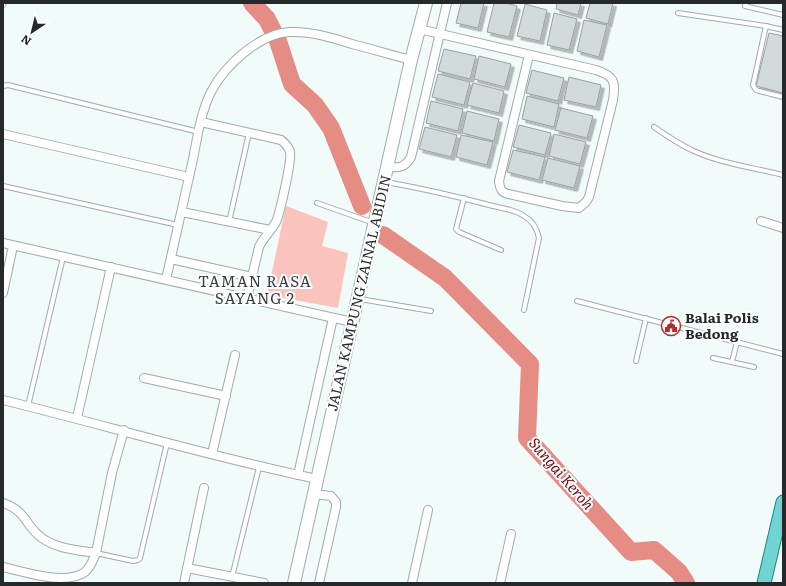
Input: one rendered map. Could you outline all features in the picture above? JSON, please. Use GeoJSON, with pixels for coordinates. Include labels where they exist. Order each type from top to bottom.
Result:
{"type":"FeatureCollection","features":[{"type":"Feature","properties":{"kind":"main road"},"geometry":{"type":"LineString","coordinates":[[764,583],[780,528],[783,502]]}},
{"type":"Feature","properties":{"kind":"street","name":"JALAN KAMPUNG ZAINAL ABIDIN"},"geometry":{"type":"LineString","coordinates":[[294,583],[410,60],[426,3]]}},
{"type":"Feature","properties":{"kind":"street"},"geometry":{"type":"LineString","coordinates":[[387,166],[404,166],[411,157],[447,3]]}},
{"type":"Feature","properties":{"kind":"street"},"geometry":{"type":"LineString","coordinates":[[419,29],[596,70],[608,74],[613,80],[613,100],[589,197],[579,208],[562,206],[508,194],[503,192],[500,188],[499,181],[529,55]]}},
{"type":"Feature","properties":{"kind":"street"},"geometry":{"type":"LineString","coordinates":[[166,279],[201,122],[210,93],[223,72],[242,54],[269,38],[290,32],[325,36],[410,60]]}},
{"type":"Feature","properties":{"kind":"street"},"geometry":{"type":"LineString","coordinates":[[201,122],[282,140],[290,150],[290,162],[278,216],[259,247],[247,298]]}},
{"type":"Feature","properties":{"kind":"street"},"geometry":{"type":"LineString","coordinates":[[3,134],[189,178]]}},
{"type":"Feature","properties":{"kind":"street"},"geometry":{"type":"LineString","coordinates":[[182,212],[270,230]]}},
{"type":"Feature","properties":{"kind":"street"},"geometry":{"type":"LineString","coordinates":[[761,221],[783,228]]}},
{"type":"Feature","properties":{"kind":"street"},"geometry":{"type":"LineString","coordinates":[[3,243],[352,322]]}},
{"type":"Feature","properties":{"kind":"street"},"geometry":{"type":"LineString","coordinates":[[3,293],[13,246]]}},
{"type":"Feature","properties":{"kind":"street"},"geometry":{"type":"LineString","coordinates":[[171,259],[252,277]]}},
{"type":"Feature","properties":{"kind":"street"},"geometry":{"type":"LineString","coordinates":[[78,418],[111,267]]}},
{"type":"Feature","properties":{"kind":"street"},"geometry":{"type":"LineString","coordinates":[[298,475],[334,318]]}},
{"type":"Feature","properties":{"kind":"street"},"geometry":{"type":"LineString","coordinates":[[212,454],[235,355]]}},
{"type":"Feature","properties":{"kind":"street"},"geometry":{"type":"LineString","coordinates":[[144,378],[226,396]]}},
{"type":"Feature","properties":{"kind":"street"},"geometry":{"type":"LineString","coordinates":[[3,400],[124,430],[259,467],[317,480]]}},
{"type":"Feature","properties":{"kind":"street"},"geometry":{"type":"LineString","coordinates":[[3,567],[39,576],[68,578],[86,571],[92,563],[96,553],[112,473],[124,430]]}},
{"type":"Feature","properties":{"kind":"street"},"geometry":{"type":"LineString","coordinates":[[184,583],[204,488]]}},
{"type":"Feature","properties":{"kind":"street"},"geometry":{"type":"LineString","coordinates":[[314,494],[331,496],[336,502],[319,583]]}},
{"type":"Feature","properties":{"kind":"street"},"geometry":{"type":"LineString","coordinates":[[3,504],[11,506],[22,514],[36,534],[47,542],[59,547],[96,553]]}},
{"type":"Feature","properties":{"kind":"street"},"geometry":{"type":"LineString","coordinates":[[412,583],[428,510]]}},
{"type":"Feature","properties":{"kind":"street"},"geometry":{"type":"LineString","coordinates":[[500,583],[511,534]]}},
{"type":"Feature","properties":{"kind":"street"},"geometry":{"type":"LineString","coordinates":[[187,568],[264,583]]}},
{"type":"Feature","properties":{"kind":"lane"},"geometry":{"type":"LineString","coordinates":[[746,3],[745,6],[783,15]]}},
{"type":"Feature","properties":{"kind":"lane"},"geometry":{"type":"LineString","coordinates":[[678,12],[783,30]]}},
{"type":"Feature","properties":{"kind":"lane"},"geometry":{"type":"LineString","coordinates":[[766,26],[753,85],[759,91],[783,97]]}},
{"type":"Feature","properties":{"kind":"lane"},"geometry":{"type":"LineString","coordinates":[[3,86],[8,85],[199,132]]}},
{"type":"Feature","properties":{"kind":"lane"},"geometry":{"type":"LineString","coordinates":[[654,127],[694,151],[712,158],[783,175]]}},
{"type":"Feature","properties":{"kind":"lane"},"geometry":{"type":"LineString","coordinates":[[229,222],[249,133]]}},
{"type":"Feature","properties":{"kind":"lane"},"geometry":{"type":"LineString","coordinates":[[384,181],[464,198],[515,211],[530,220],[537,228],[539,238],[524,310]]}},
{"type":"Feature","properties":{"kind":"lane"},"geometry":{"type":"LineString","coordinates":[[3,186],[178,226]]}},
{"type":"Feature","properties":{"kind":"lane"},"geometry":{"type":"LineString","coordinates":[[464,198],[456,229],[459,232],[501,250]]}},
{"type":"Feature","properties":{"kind":"lane"},"geometry":{"type":"LineString","coordinates":[[317,203],[374,223]]}},
{"type":"Feature","properties":{"kind":"lane"},"geometry":{"type":"LineString","coordinates":[[28,406],[63,257]]}},
{"type":"Feature","properties":{"kind":"lane"},"geometry":{"type":"LineString","coordinates":[[357,299],[431,311]]}},
{"type":"Feature","properties":{"kind":"lane"},"geometry":{"type":"LineString","coordinates":[[577,301],[783,354]]}},
{"type":"Feature","properties":{"kind":"lane"},"geometry":{"type":"LineString","coordinates":[[636,361],[646,318]]}},
{"type":"Feature","properties":{"kind":"lane"},"geometry":{"type":"LineString","coordinates":[[732,362],[737,342]]}},
{"type":"Feature","properties":{"kind":"lane"},"geometry":{"type":"LineString","coordinates":[[713,358],[754,367]]}},
{"type":"Feature","properties":{"kind":"lane"},"geometry":{"type":"LineString","coordinates":[[96,553],[133,560],[138,560],[140,558],[167,443]]}},
{"type":"Feature","properties":{"kind":"lane"},"geometry":{"type":"LineString","coordinates":[[232,577],[259,467]]}},
{"type":"Feature","properties":{"kind":"shaded area"},"geometry":{"type":"Polygon","coordinates":[[[286,206],[328,222],[322,246],[348,253],[338,308],[267,295],[286,206]]]}},
{"type":"Feature","properties":{"kind":"building"},"geometry":{"type":"Polygon","coordinates":[[[461,3],[484,3],[478,28],[456,23],[461,3]]]}},
{"type":"Feature","properties":{"kind":"building"},"geometry":{"type":"Polygon","coordinates":[[[494,3],[506,3],[517,6],[509,37],[487,32],[494,3]]]}},
{"type":"Feature","properties":{"kind":"building"},"geometry":{"type":"Polygon","coordinates":[[[557,3],[581,3],[578,15],[556,9],[557,3]]]}},
{"type":"Feature","properties":{"kind":"building"},"geometry":{"type":"Polygon","coordinates":[[[590,3],[613,3],[608,24],[586,18],[590,3]]]}},
{"type":"Feature","properties":{"kind":"building"},"geometry":{"type":"Polygon","coordinates":[[[525,4],[547,10],[540,41],[517,36],[525,4]]]}},
{"type":"Feature","properties":{"kind":"building"},"geometry":{"type":"Polygon","coordinates":[[[554,13],[577,19],[569,50],[547,45],[554,13]]]}},
{"type":"Feature","properties":{"kind":"building"},"geometry":{"type":"Polygon","coordinates":[[[584,20],[607,25],[599,57],[577,51],[584,20]]]}},
{"type":"Feature","properties":{"kind":"building"},"geometry":{"type":"Polygon","coordinates":[[[769,33],[783,36],[783,93],[756,86],[769,33]]]}},
{"type":"Feature","properties":{"kind":"building"},"geometry":{"type":"Polygon","coordinates":[[[444,49],[476,56],[470,79],[438,71],[444,49]]]}},
{"type":"Feature","properties":{"kind":"building"},"geometry":{"type":"Polygon","coordinates":[[[479,56],[511,64],[505,87],[474,79],[479,56]]]}},
{"type":"Feature","properties":{"kind":"building"},"geometry":{"type":"Polygon","coordinates":[[[532,70],[564,78],[558,101],[526,93],[532,70]]]}},
{"type":"Feature","properties":{"kind":"building"},"geometry":{"type":"Polygon","coordinates":[[[438,74],[470,82],[464,105],[432,97],[438,74]]]}},
{"type":"Feature","properties":{"kind":"building"},"geometry":{"type":"Polygon","coordinates":[[[569,77],[601,85],[596,107],[564,100],[569,77]]]}},
{"type":"Feature","properties":{"kind":"building"},"geometry":{"type":"Polygon","coordinates":[[[473,83],[504,91],[499,113],[467,105],[473,83]]]}},
{"type":"Feature","properties":{"kind":"building"},"geometry":{"type":"Polygon","coordinates":[[[527,96],[559,104],[554,127],[522,119],[527,96]]]}},
{"type":"Feature","properties":{"kind":"building"},"geometry":{"type":"Polygon","coordinates":[[[431,101],[463,109],[458,131],[426,123],[431,101]]]}},
{"type":"Feature","properties":{"kind":"building"},"geometry":{"type":"Polygon","coordinates":[[[561,108],[593,116],[587,138],[555,130],[561,108]]]}},
{"type":"Feature","properties":{"kind":"building"},"geometry":{"type":"Polygon","coordinates":[[[467,111],[499,119],[494,141],[462,133],[467,111]]]}},
{"type":"Feature","properties":{"kind":"building"},"geometry":{"type":"Polygon","coordinates":[[[519,125],[551,133],[545,155],[513,147],[519,125]]]}},
{"type":"Feature","properties":{"kind":"building"},"geometry":{"type":"Polygon","coordinates":[[[425,127],[457,135],[451,157],[419,149],[425,127]]]}},
{"type":"Feature","properties":{"kind":"building"},"geometry":{"type":"Polygon","coordinates":[[[554,134],[586,142],[580,164],[549,156],[554,134]]]}},
{"type":"Feature","properties":{"kind":"building"},"geometry":{"type":"Polygon","coordinates":[[[461,135],[493,142],[487,165],[456,157],[461,135]]]}},
{"type":"Feature","properties":{"kind":"building"},"geometry":{"type":"Polygon","coordinates":[[[513,150],[545,157],[539,180],[507,172],[513,150]]]}},
{"type":"Feature","properties":{"kind":"building"},"geometry":{"type":"Polygon","coordinates":[[[548,158],[580,166],[574,188],[542,180],[548,158]]]}},
{"type":"Feature","properties":{"kind":"waterway","name":"Sungai Keroh"},"geometry":{"type":"LineString","coordinates":[[252,3],[267,19],[278,41],[292,84],[315,105],[331,128],[362,206]]}},
{"type":"Feature","properties":{"kind":"waterway","name":"Sungai Keroh"},"geometry":{"type":"LineString","coordinates":[[383,235],[445,278],[530,364],[527,438],[631,552],[654,550],[679,572],[686,583]]}},
{"type":"Feature","properties":{"kind":"place","name":"Balai Polis Bedong"},"geometry":{"type":"Point","coordinates":[671,326]}},
{"type":"Feature","properties":{"kind":"district","name":"TAMAN RASA SAYANG 2"},"geometry":{"type":"Point","coordinates":[255,290]}}]}
